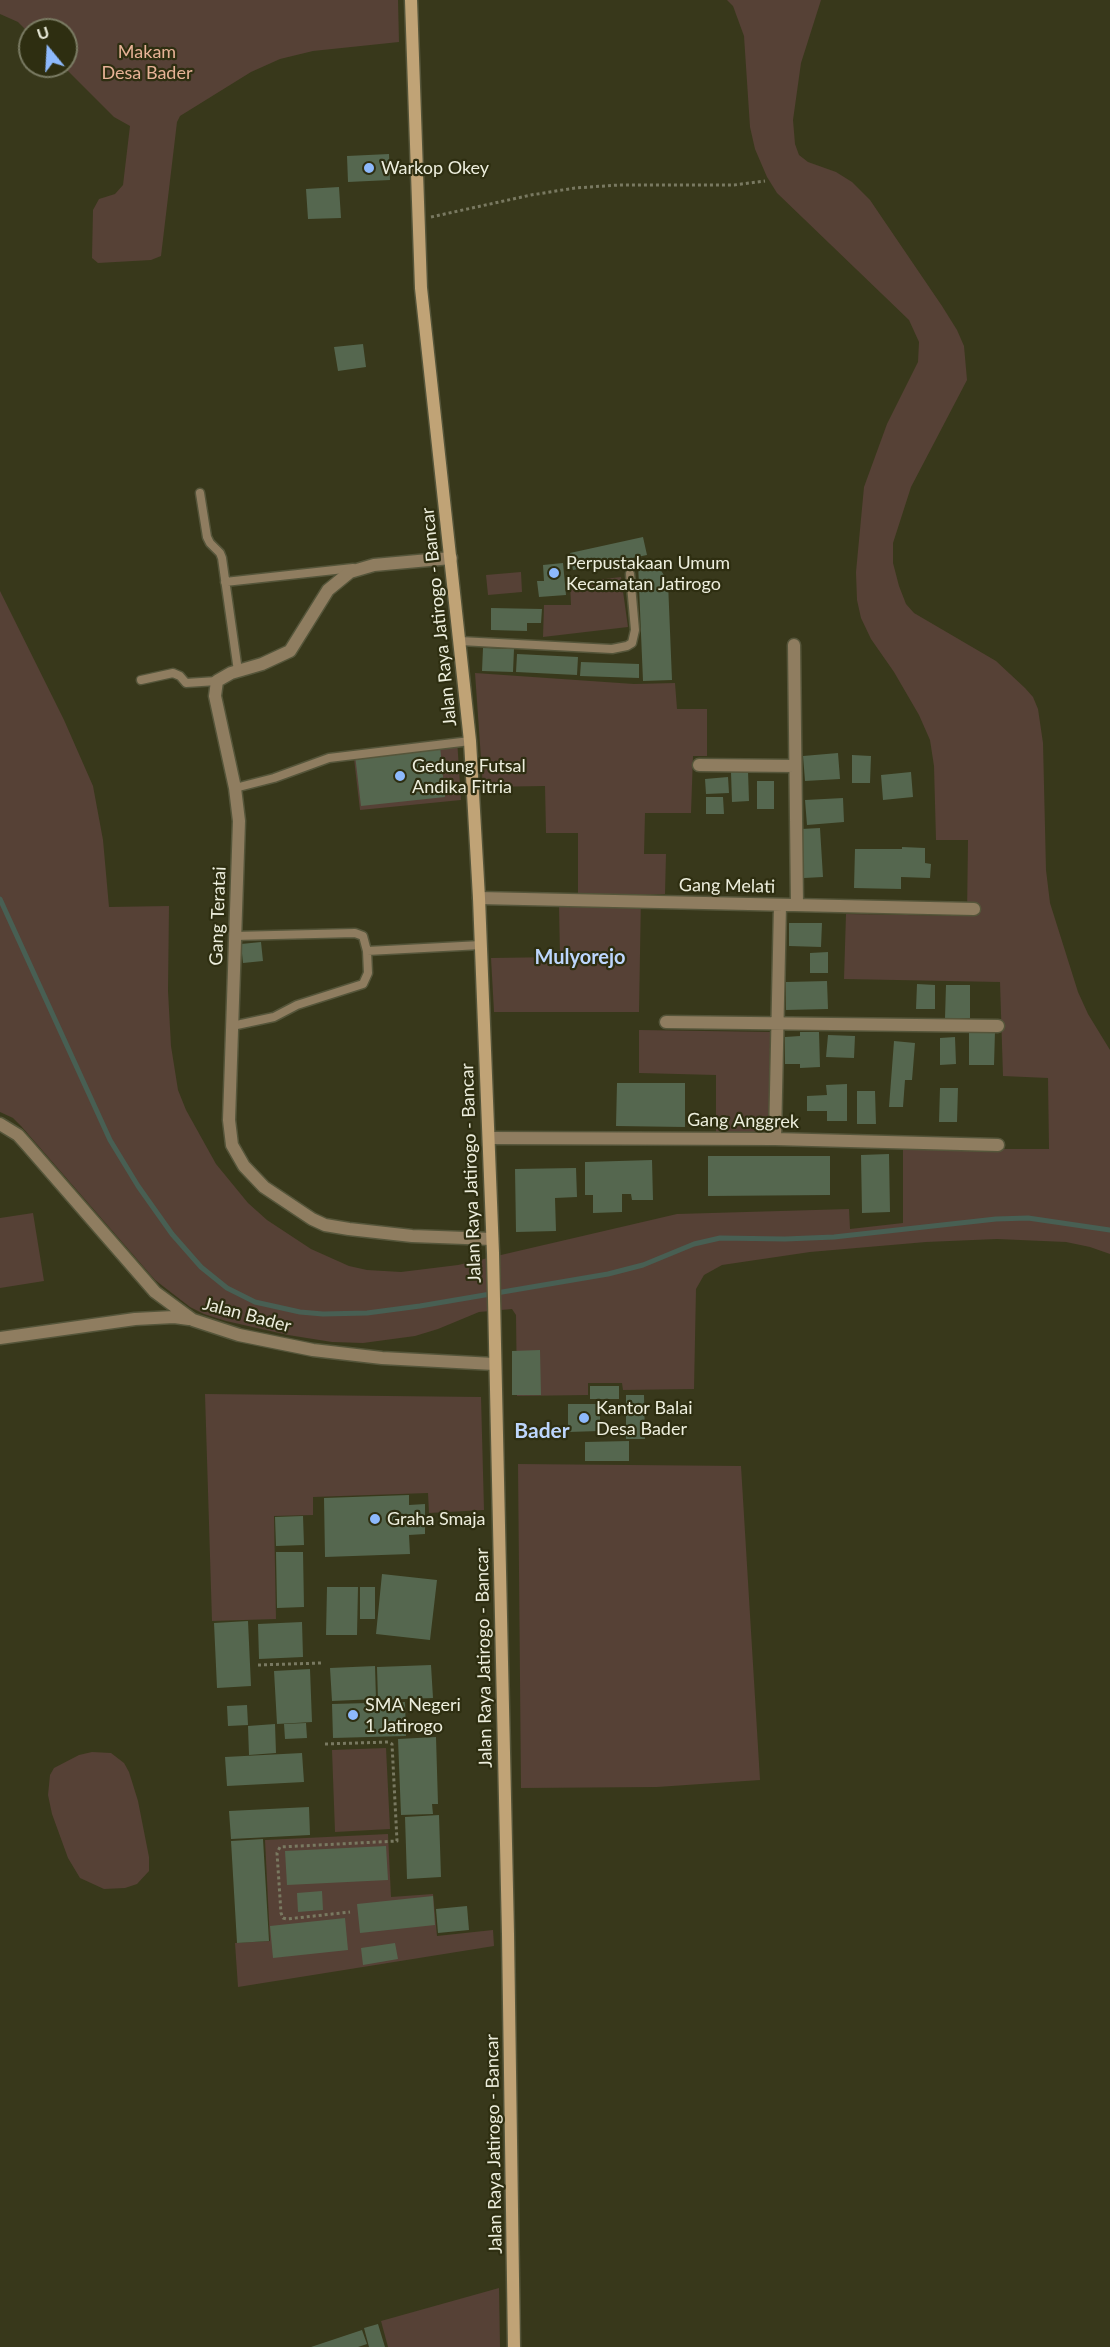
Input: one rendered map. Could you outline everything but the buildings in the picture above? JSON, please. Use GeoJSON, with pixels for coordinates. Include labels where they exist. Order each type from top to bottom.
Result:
{"type":"FeatureCollection","features":[{"type":"Feature","properties":{"kind":"main road","name":"Jalan Raya Jatirogo - Bancar"},"geometry":{"type":"LineString","coordinates":[[411,0],[418,220],[423,299],[470,741],[479,898],[493,1252],[508,1934],[514,2347]]}},
{"type":"Feature","properties":{"kind":"street"},"geometry":{"type":"LineString","coordinates":[[217,681],[290,651],[328,590],[361,567],[452,558]]}},
{"type":"Feature","properties":{"kind":"street"},"geometry":{"type":"LineString","coordinates":[[794,645],[797,905]]}},
{"type":"Feature","properties":{"kind":"street","name":"Gang Teratai"},"geometry":{"type":"LineString","coordinates":[[217,681],[215,696],[236,788],[239,821],[229,1120],[232,1145],[244,1166],[264,1187],[325,1225],[412,1236],[492,1239]]}},
{"type":"Feature","properties":{"kind":"street"},"geometry":{"type":"LineString","coordinates":[[699,765],[795,765]]}},
{"type":"Feature","properties":{"kind":"street","name":"Gang Melati"},"geometry":{"type":"LineString","coordinates":[[479,898],[974,909]]}},
{"type":"Feature","properties":{"kind":"street"},"geometry":{"type":"LineString","coordinates":[[775,1139],[780,905]]}},
{"type":"Feature","properties":{"kind":"street"},"geometry":{"type":"LineString","coordinates":[[666,1022],[998,1026]]}},
{"type":"Feature","properties":{"kind":"street","name":"Jalan Bader"},"geometry":{"type":"LineString","coordinates":[[0,1124],[18,1135],[155,1292],[193,1320],[240,1335],[313,1350],[382,1358],[494,1364]]}},
{"type":"Feature","properties":{"kind":"street","name":"Gang Anggrek"},"geometry":{"type":"LineString","coordinates":[[489,1138],[775,1139],[998,1145]]}},
{"type":"Feature","properties":{"kind":"street"},"geometry":{"type":"LineString","coordinates":[[0,1338],[135,1318],[174,1317],[193,1320]]}},
{"type":"Feature","properties":{"kind":"lane"},"geometry":{"type":"LineString","coordinates":[[200,493],[207,537],[220,552],[238,671]]}},
{"type":"Feature","properties":{"kind":"lane"},"geometry":{"type":"LineString","coordinates":[[225,582],[361,567]]}},
{"type":"Feature","properties":{"kind":"lane"},"geometry":{"type":"LineString","coordinates":[[460,641],[612,649],[627,646],[632,643],[635,630],[630,574]]}},
{"type":"Feature","properties":{"kind":"lane"},"geometry":{"type":"LineString","coordinates":[[141,680],[173,673],[180,676],[186,683],[217,681]]}},
{"type":"Feature","properties":{"kind":"lane"},"geometry":{"type":"LineString","coordinates":[[236,788],[274,778],[329,758],[470,741]]}},
{"type":"Feature","properties":{"kind":"lane"},"geometry":{"type":"LineString","coordinates":[[232,1026],[274,1017],[297,1005],[363,984],[368,973],[367,951],[363,936],[355,933],[234,936]]}},
{"type":"Feature","properties":{"kind":"lane"},"geometry":{"type":"LineString","coordinates":[[367,951],[481,945]]}},
{"type":"Feature","properties":{"kind":"path"},"geometry":{"type":"LineString","coordinates":[[418,220],[531,195],[575,189],[618,185],[734,185],[765,181]]}},
{"type":"Feature","properties":{"kind":"path"},"geometry":{"type":"LineString","coordinates":[[258,1665],[321,1663]]}},
{"type":"Feature","properties":{"kind":"path"},"geometry":{"type":"LineString","coordinates":[[325,1744],[388,1742],[392,1744],[398,1841],[280,1847],[277,1853],[281,1913],[283,1918],[287,1919],[350,1912]]}},
{"type":"Feature","properties":{"kind":"green space","name":"Makam Desa Bader"},"geometry":{"type":"Polygon","coordinates":[[[0,0],[398,0],[399,42],[313,51],[280,59],[251,72],[180,116],[177,122],[161,256],[151,260],[98,263],[92,258],[93,210],[99,199],[115,194],[123,185],[130,126],[114,117],[75,78],[78,78],[78,18],[18,18],[18,22],[0,14],[0,0]]]}},
{"type":"Feature","properties":{"kind":"green space"},"geometry":{"type":"Polygon","coordinates":[[[727,0],[821,0],[801,63],[793,120],[795,144],[799,155],[808,162],[836,172],[852,182],[870,200],[942,306],[964,346],[967,380],[911,487],[893,543],[893,563],[906,604],[914,613],[996,661],[1033,697],[1038,709],[1043,743],[1046,870],[1050,903],[1078,992],[1088,1014],[1110,1050],[1110,1254],[1066,1242],[997,1239],[926,1242],[810,1252],[722,1265],[704,1275],[696,1289],[694,1389],[623,1390],[622,1383],[588,1383],[588,1395],[517,1396],[516,1315],[512,1309],[479,1312],[415,1336],[363,1343],[332,1342],[288,1335],[204,1314],[190,1307],[155,1280],[21,1126],[13,1118],[0,1112],[0,591],[64,720],[93,786],[103,840],[109,907],[169,906],[168,991],[171,1046],[178,1090],[186,1110],[216,1164],[248,1203],[267,1220],[311,1249],[349,1266],[367,1270],[401,1272],[458,1265],[677,1214],[849,1209],[850,1229],[903,1223],[903,1149],[1049,1149],[1048,1078],[1003,1076],[1000,982],[844,979],[846,914],[967,916],[968,840],[936,840],[934,766],[930,740],[919,715],[894,672],[871,639],[861,618],[857,600],[856,572],[864,487],[887,424],[918,362],[919,342],[909,320],[777,193],[767,177],[755,149],[750,127],[744,36],[733,6],[727,0]]]}},
{"type":"Feature","properties":{"kind":"green space"},"geometry":{"type":"Polygon","coordinates":[[[521,572],[522,592],[488,595],[486,575],[521,572]]]}},
{"type":"Feature","properties":{"kind":"green space"},"geometry":{"type":"Polygon","coordinates":[[[621,577],[628,627],[543,637],[544,605],[571,605],[570,583],[621,577]]]}},
{"type":"Feature","properties":{"kind":"green space"},"geometry":{"type":"Polygon","coordinates":[[[475,673],[634,684],[675,683],[677,709],[707,709],[707,756],[693,756],[691,813],[645,813],[644,854],[666,854],[665,894],[641,895],[639,1012],[494,1012],[491,958],[560,957],[559,906],[578,906],[578,833],[546,833],[545,786],[483,787],[475,673]]]}},
{"type":"Feature","properties":{"kind":"green space","name":"Gedung Futsal Andika Fitria"},"geometry":{"type":"Polygon","coordinates":[[[457,739],[461,800],[360,810],[353,750],[457,739]]]}},
{"type":"Feature","properties":{"kind":"green space"},"geometry":{"type":"Polygon","coordinates":[[[639,1030],[770,1032],[769,1134],[716,1133],[716,1075],[639,1073],[639,1030]]]}},
{"type":"Feature","properties":{"kind":"green space"},"geometry":{"type":"Polygon","coordinates":[[[33,1213],[44,1281],[0,1288],[0,1218],[33,1213]]]}},
{"type":"Feature","properties":{"kind":"green space"},"geometry":{"type":"Polygon","coordinates":[[[205,1394],[481,1397],[484,1510],[429,1513],[428,1493],[313,1497],[313,1515],[274,1516],[276,1619],[212,1621],[205,1394]]]}},
{"type":"Feature","properties":{"kind":"green space"},"geometry":{"type":"Polygon","coordinates":[[[518,1464],[741,1466],[760,1780],[657,1787],[521,1788],[518,1464]]]}},
{"type":"Feature","properties":{"kind":"green space"},"geometry":{"type":"Polygon","coordinates":[[[386,1748],[390,1829],[335,1832],[332,1750],[386,1748]]]}},
{"type":"Feature","properties":{"kind":"green space"},"geometry":{"type":"Polygon","coordinates":[[[92,1752],[111,1753],[124,1763],[138,1801],[149,1857],[149,1871],[137,1884],[125,1888],[104,1889],[80,1878],[68,1858],[52,1814],[48,1795],[50,1775],[54,1768],[79,1755],[92,1752]]]}},
{"type":"Feature","properties":{"kind":"green space"},"geometry":{"type":"Polygon","coordinates":[[[388,1834],[391,1897],[433,1894],[437,1936],[493,1930],[494,1946],[238,1987],[235,1943],[270,1941],[265,1840],[388,1834]]]}},
{"type":"Feature","properties":{"kind":"green space"},"geometry":{"type":"Polygon","coordinates":[[[499,2288],[500,2347],[388,2347],[381,2321],[499,2288]]]}},
{"type":"Feature","properties":{"kind":"waterway"},"geometry":{"type":"LineString","coordinates":[[0,899],[110,1140],[138,1186],[172,1234],[201,1267],[227,1288],[255,1302],[300,1312],[323,1314],[367,1313],[420,1306],[608,1274],[643,1265],[694,1244],[720,1238],[834,1237],[996,1219],[1028,1218],[1110,1230]]}},
{"type":"Feature","properties":{"kind":"place","name":"Warkop Okey"},"geometry":{"type":"Point","coordinates":[369,168]}},
{"type":"Feature","properties":{"kind":"place","name":"Perpustakaan Umum Kecamatan Jatirogo"},"geometry":{"type":"Point","coordinates":[554,573]}},
{"type":"Feature","properties":{"kind":"place","name":"Gedung Futsal Andika Fitria"},"geometry":{"type":"Point","coordinates":[400,776]}},
{"type":"Feature","properties":{"kind":"place","name":"Kantor Balai Desa Bader"},"geometry":{"type":"Point","coordinates":[584,1418]}},
{"type":"Feature","properties":{"kind":"place","name":"Graha Smaja"},"geometry":{"type":"Point","coordinates":[375,1519]}},
{"type":"Feature","properties":{"kind":"place","name":"SMA Negeri 1 Jatirogo"},"geometry":{"type":"Point","coordinates":[353,1715]}},
{"type":"Feature","properties":{"kind":"district","name":"Mulyorejo"},"geometry":{"type":"Point","coordinates":[580,958]}},
{"type":"Feature","properties":{"kind":"district","name":"Bader"},"geometry":{"type":"Point","coordinates":[542,1431]}}]}
